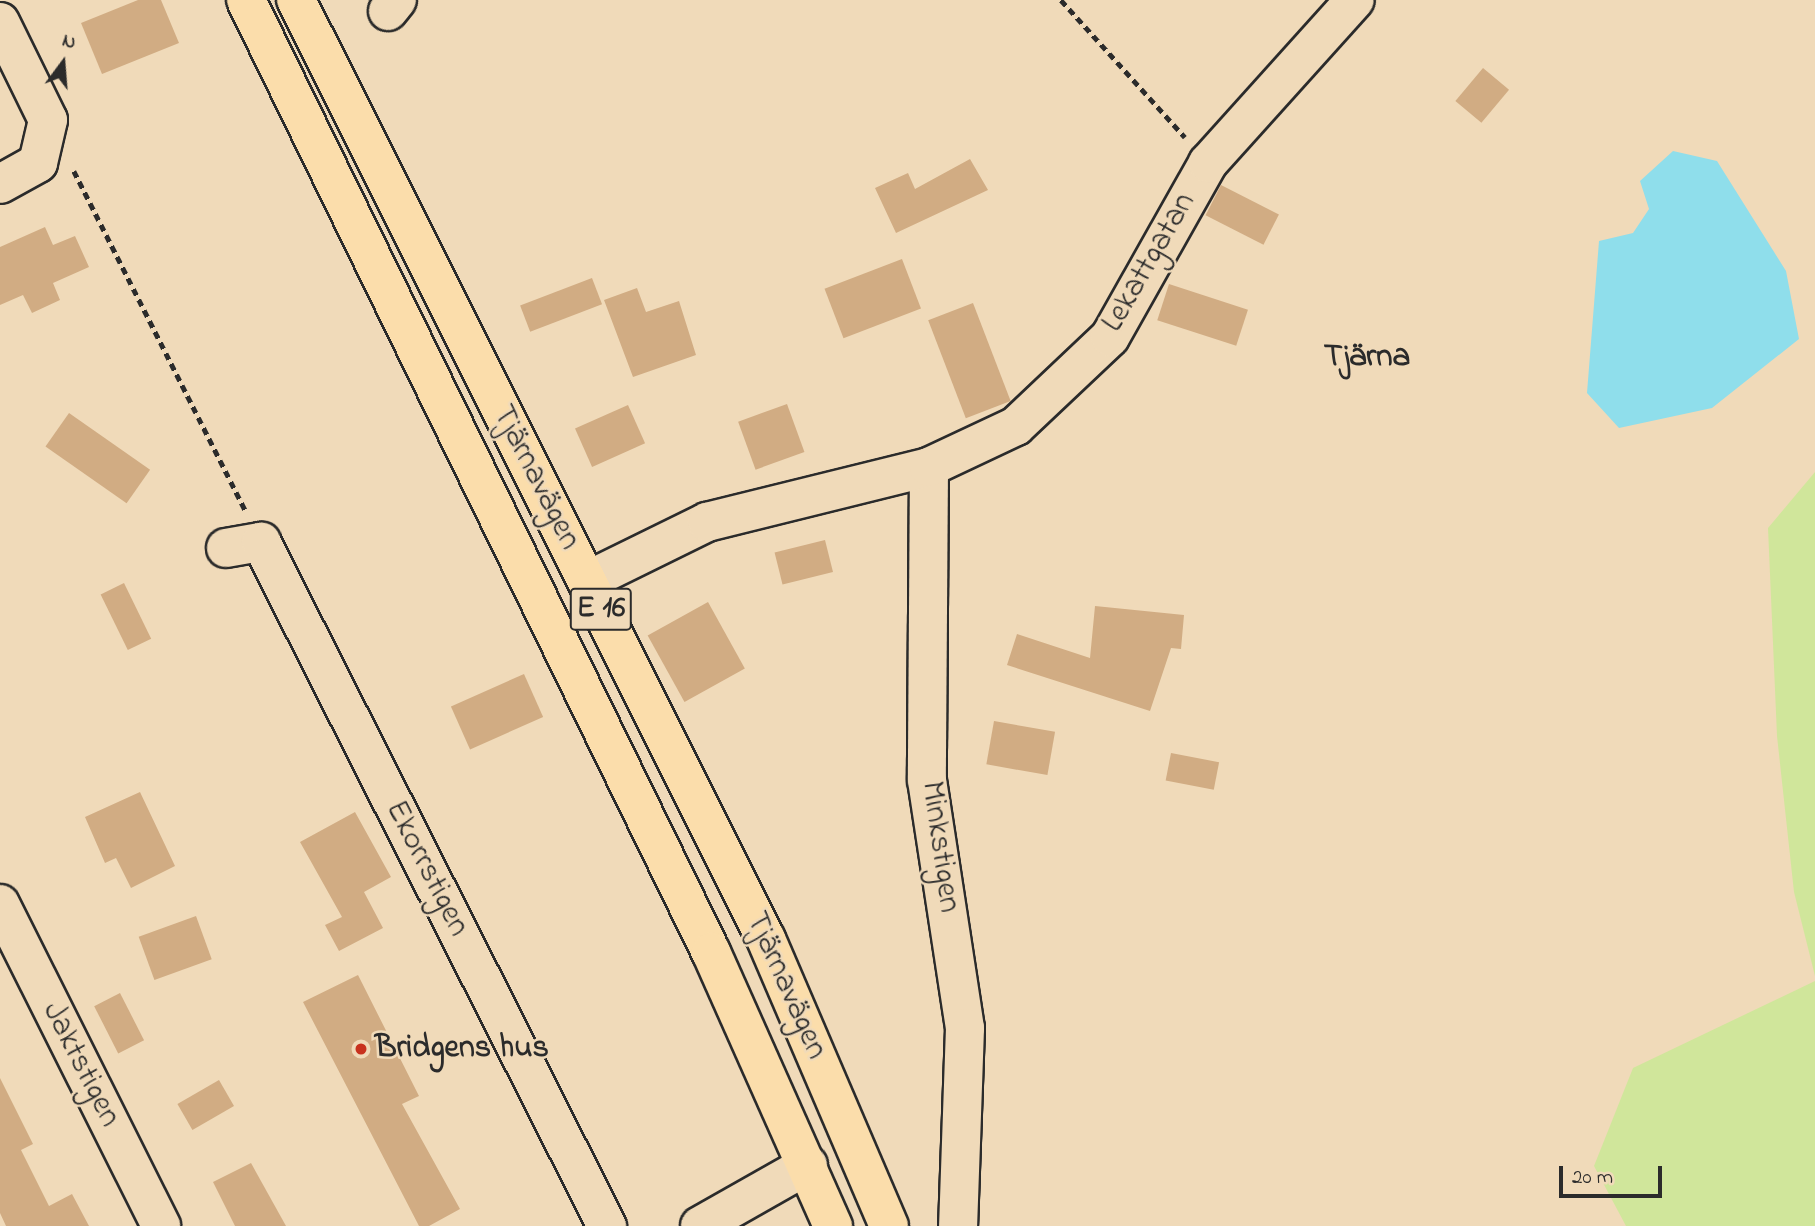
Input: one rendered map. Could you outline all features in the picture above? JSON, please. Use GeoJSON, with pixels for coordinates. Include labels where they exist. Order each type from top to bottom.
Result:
{"type":"FeatureCollection","features":[{"type":"Feature","properties":{"kind":"highway","name":"Tjärnavägen"},"geometry":{"type":"LineString","coordinates":[[246,0],[711,952],[833,1226]]}},
{"type":"Feature","properties":{"kind":"highway","name":"Tjärnavägen"},"geometry":{"type":"LineString","coordinates":[[296,0],[766,939],[889,1226]]}},
{"type":"Feature","properties":{"kind":"street","name":"Lekattgatan"},"geometry":{"type":"LineString","coordinates":[[587,581],[707,523],[929,467],[1016,426],[1110,337],[1208,163],[1355,0]]}},
{"type":"Feature","properties":{"kind":"street"},"geometry":{"type":"LineString","coordinates":[[0,22],[48,120],[38,163],[0,184]]}},
{"type":"Feature","properties":{"kind":"street","name":"Minkstigen"},"geometry":{"type":"LineString","coordinates":[[929,467],[927,780],[965,1028],[958,1226]]}},
{"type":"Feature","properties":{"kind":"street","name":"Ekorrstigen"},"geometry":{"type":"LineString","coordinates":[[244,545],[607,1226]]}},
{"type":"Feature","properties":{"kind":"street","name":"Jaktstigen"},"geometry":{"type":"LineString","coordinates":[[0,904],[161,1226]]}},
{"type":"Feature","properties":{"kind":"street"},"geometry":{"type":"LineString","coordinates":[[700,1226],[808,1166]]}},
{"type":"Feature","properties":{"kind":"path"},"geometry":{"type":"LineString","coordinates":[[1061,0],[1208,163]]}},
{"type":"Feature","properties":{"kind":"path"},"geometry":{"type":"LineString","coordinates":[[48,120],[244,545]]}},
{"type":"Feature","properties":{"kind":"green space"},"geometry":{"type":"Polygon","coordinates":[[[1815,472],[1815,976],[1794,892],[1777,736],[1768,528],[1815,472]]]}},
{"type":"Feature","properties":{"kind":"green space"},"geometry":{"type":"Polygon","coordinates":[[[1815,981],[1815,1226],[1626,1226],[1594,1166],[1633,1068],[1815,981]]]}},
{"type":"Feature","properties":{"kind":"water"},"geometry":{"type":"Polygon","coordinates":[[[1673,151],[1717,161],[1786,271],[1799,339],[1712,408],[1619,428],[1587,393],[1599,241],[1633,233],[1649,209],[1640,181],[1673,151]]]}},
{"type":"Feature","properties":{"kind":"building"},"geometry":{"type":"Polygon","coordinates":[[[138,0],[161,0],[179,43],[102,74],[81,23],[138,0]]]}},
{"type":"Feature","properties":{"kind":"building"},"geometry":{"type":"Polygon","coordinates":[[[1483,68],[1509,90],[1481,123],[1455,101],[1483,68]]]}},
{"type":"Feature","properties":{"kind":"building"},"geometry":{"type":"Polygon","coordinates":[[[970,159],[988,190],[896,233],[875,188],[908,173],[915,189],[970,159]]]}},
{"type":"Feature","properties":{"kind":"building"},"geometry":{"type":"Polygon","coordinates":[[[1221,185],[1279,215],[1263,245],[1206,215],[1221,185]]]}},
{"type":"Feature","properties":{"kind":"building"},"geometry":{"type":"Polygon","coordinates":[[[45,227],[53,245],[75,236],[89,267],[53,283],[60,300],[32,313],[23,295],[0,305],[0,247],[45,227]]]}},
{"type":"Feature","properties":{"kind":"building"},"geometry":{"type":"Polygon","coordinates":[[[902,259],[921,308],[844,338],[825,289],[902,259]]]}},
{"type":"Feature","properties":{"kind":"building"},"geometry":{"type":"Polygon","coordinates":[[[592,278],[602,304],[530,332],[520,306],[592,278]]]}},
{"type":"Feature","properties":{"kind":"building"},"geometry":{"type":"Polygon","coordinates":[[[1169,284],[1248,310],[1236,346],[1157,320],[1169,284]]]}},
{"type":"Feature","properties":{"kind":"building"},"geometry":{"type":"Polygon","coordinates":[[[637,288],[646,312],[679,301],[696,355],[633,377],[604,300],[637,288]]]}},
{"type":"Feature","properties":{"kind":"building"},"geometry":{"type":"Polygon","coordinates":[[[973,303],[1011,401],[966,418],[928,320],[973,303]]]}},
{"type":"Feature","properties":{"kind":"building"},"geometry":{"type":"Polygon","coordinates":[[[787,404],[804,452],[756,470],[738,422],[787,404]]]}},
{"type":"Feature","properties":{"kind":"building"},"geometry":{"type":"Polygon","coordinates":[[[628,405],[645,443],[592,467],[575,429],[628,405]]]}},
{"type":"Feature","properties":{"kind":"building"},"geometry":{"type":"Polygon","coordinates":[[[69,413],[150,470],[127,503],[45,447],[69,413]]]}},
{"type":"Feature","properties":{"kind":"building"},"geometry":{"type":"Polygon","coordinates":[[[825,540],[833,572],[783,585],[775,553],[825,540]]]}},
{"type":"Feature","properties":{"kind":"building"},"geometry":{"type":"Polygon","coordinates":[[[124,583],[151,639],[128,650],[101,594],[124,583]]]}},
{"type":"Feature","properties":{"kind":"building"},"geometry":{"type":"Polygon","coordinates":[[[708,602],[745,668],[684,702],[648,635],[708,602]]]}},
{"type":"Feature","properties":{"kind":"building"},"geometry":{"type":"Polygon","coordinates":[[[1095,606],[1184,615],[1181,649],[1171,648],[1150,711],[1007,665],[1017,634],[1090,658],[1095,606]]]}},
{"type":"Feature","properties":{"kind":"building"},"geometry":{"type":"Polygon","coordinates":[[[524,674],[543,717],[470,749],[451,707],[524,674]]]}},
{"type":"Feature","properties":{"kind":"building"},"geometry":{"type":"Polygon","coordinates":[[[994,721],[1055,732],[1047,775],[986,764],[994,721]]]}},
{"type":"Feature","properties":{"kind":"building"},"geometry":{"type":"Polygon","coordinates":[[[1171,753],[1219,762],[1214,790],[1166,780],[1171,753]]]}},
{"type":"Feature","properties":{"kind":"building"},"geometry":{"type":"Polygon","coordinates":[[[140,792],[175,866],[131,888],[116,858],[105,863],[85,817],[140,792]]]}},
{"type":"Feature","properties":{"kind":"building"},"geometry":{"type":"Polygon","coordinates":[[[355,812],[391,877],[364,892],[383,928],[339,951],[325,925],[342,917],[300,842],[355,812]]]}},
{"type":"Feature","properties":{"kind":"building"},"geometry":{"type":"Polygon","coordinates":[[[196,916],[212,959],[154,980],[139,937],[196,916]]]}},
{"type":"Feature","properties":{"kind":"building","name":"Bridgens hus"},"geometry":{"type":"Polygon","coordinates":[[[358,975],[419,1096],[402,1104],[460,1209],[429,1226],[419,1226],[303,1002],[358,975]]]}},
{"type":"Feature","properties":{"kind":"building"},"geometry":{"type":"Polygon","coordinates":[[[120,993],[144,1040],[118,1053],[94,1006],[120,993]]]}},
{"type":"Feature","properties":{"kind":"building"},"geometry":{"type":"Polygon","coordinates":[[[0,1078],[33,1144],[21,1150],[49,1206],[72,1194],[89,1226],[6,1226],[0,1213],[0,1078]]]}},
{"type":"Feature","properties":{"kind":"building"},"geometry":{"type":"Polygon","coordinates":[[[219,1080],[234,1106],[192,1130],[177,1104],[219,1080]]]}},
{"type":"Feature","properties":{"kind":"building"},"geometry":{"type":"Polygon","coordinates":[[[251,1163],[286,1226],[235,1226],[213,1182],[251,1163]]]}},
{"type":"Feature","properties":{"kind":"place","name":"Bridgens hus"},"geometry":{"type":"Point","coordinates":[361,1049]}},
{"type":"Feature","properties":{"kind":"district","name":"Tjärna"},"geometry":{"type":"Point","coordinates":[1367,358]}}]}
